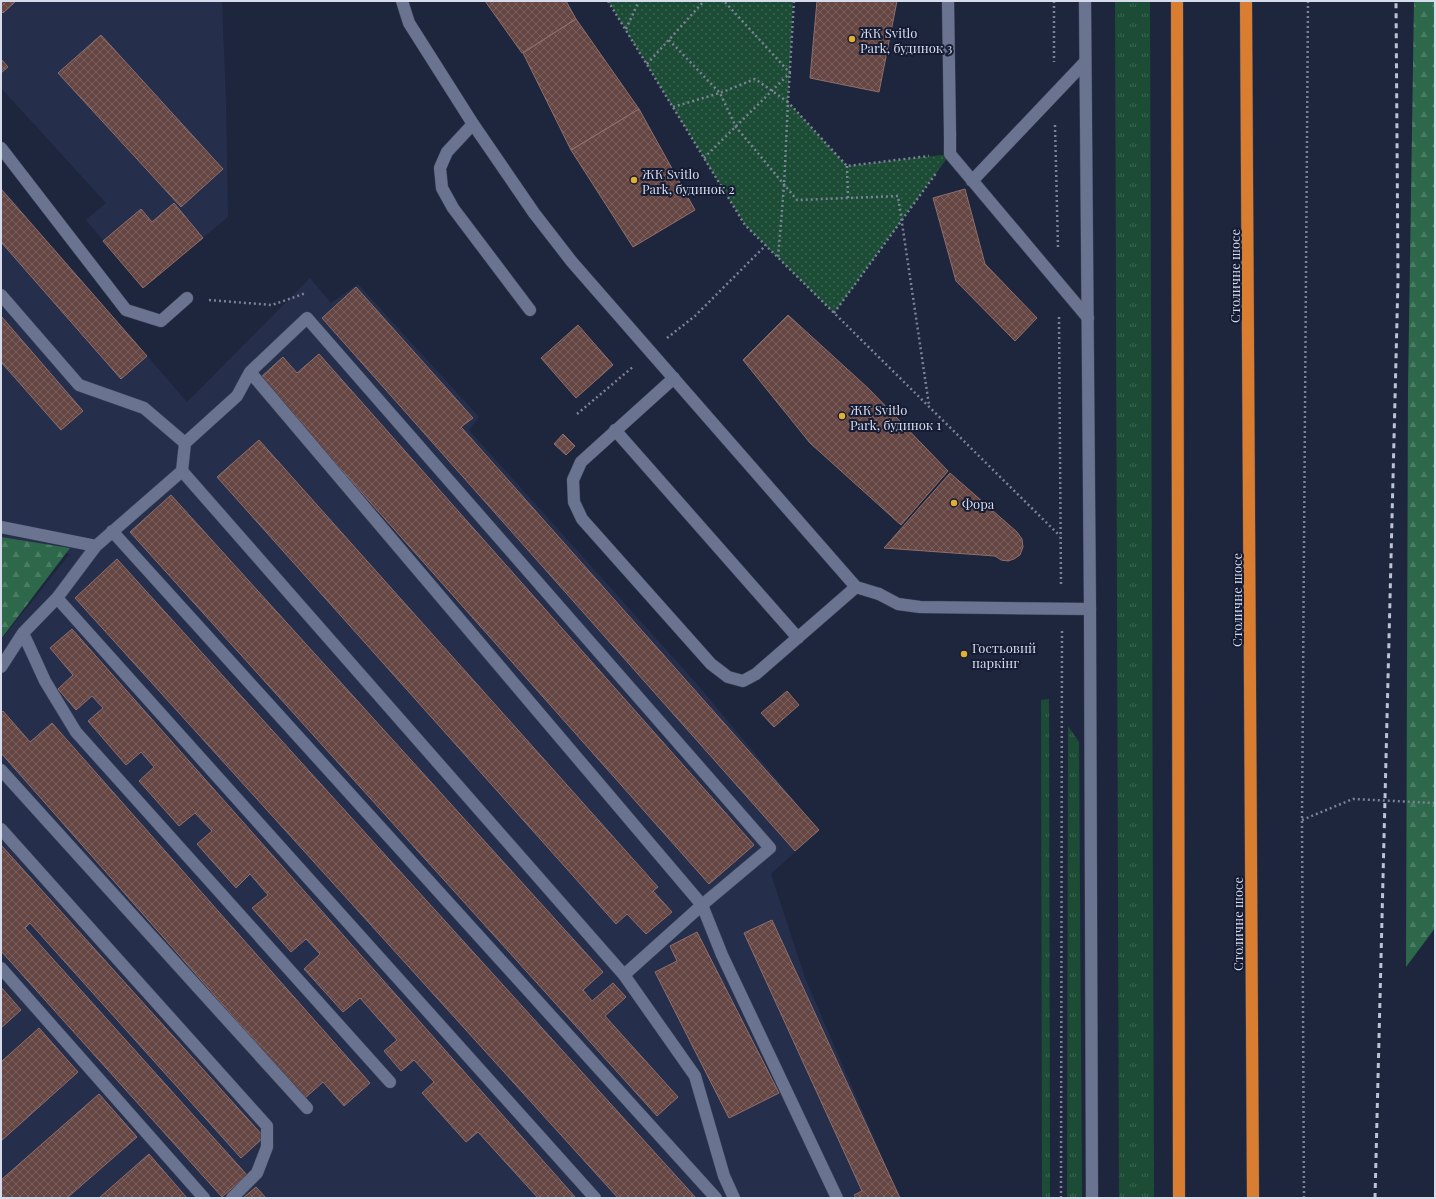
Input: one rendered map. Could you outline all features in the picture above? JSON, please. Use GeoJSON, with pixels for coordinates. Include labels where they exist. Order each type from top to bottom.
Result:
{"type":"FeatureCollection","features":[{"type":"Feature","properties":{"kind":"highway"},"geometry":{"type":"LineString","coordinates":[[1177,1],[1179,1198]]}},
{"type":"Feature","properties":{"kind":"highway","name":"Столичне шосе"},"geometry":{"type":"LineString","coordinates":[[1246,1],[1253,1198]]}},
{"type":"Feature","properties":{"kind":"street"},"geometry":{"type":"LineString","coordinates":[[402,1],[409,23],[473,124],[534,213],[572,262],[856,587],[879,594],[898,604],[920,607],[1090,608]]}},
{"type":"Feature","properties":{"kind":"street"},"geometry":{"type":"LineString","coordinates":[[948,1],[950,154],[1088,318]]}},
{"type":"Feature","properties":{"kind":"street"},"geometry":{"type":"LineString","coordinates":[[1085,1],[1090,608],[1092,1198]]}},
{"type":"Feature","properties":{"kind":"street"},"geometry":{"type":"LineString","coordinates":[[972,181],[1085,62]]}},
{"type":"Feature","properties":{"kind":"street"},"geometry":{"type":"LineString","coordinates":[[473,124],[447,152],[440,168],[442,188],[453,208],[530,310]]}},
{"type":"Feature","properties":{"kind":"street"},"geometry":{"type":"LineString","coordinates":[[1,148],[126,310],[161,321],[187,298]]}},
{"type":"Feature","properties":{"kind":"street"},"geometry":{"type":"LineString","coordinates":[[1,295],[79,385],[144,408],[185,443]]}},
{"type":"Feature","properties":{"kind":"street"},"geometry":{"type":"LineString","coordinates":[[1,667],[23,632],[57,598],[96,546],[182,471],[185,443],[237,396],[250,372],[307,318],[770,848],[702,905],[624,975]]}},
{"type":"Feature","properties":{"kind":"street"},"geometry":{"type":"LineString","coordinates":[[250,372],[702,905],[722,955],[837,1198]]}},
{"type":"Feature","properties":{"kind":"street"},"geometry":{"type":"LineString","coordinates":[[674,378],[581,462],[573,480],[574,502],[582,518],[711,664],[728,677],[742,681],[756,674],[856,587]]}},
{"type":"Feature","properties":{"kind":"street"},"geometry":{"type":"LineString","coordinates":[[615,430],[798,638]]}},
{"type":"Feature","properties":{"kind":"street"},"geometry":{"type":"LineString","coordinates":[[182,471],[624,975],[695,1076],[724,1176],[734,1198]]}},
{"type":"Feature","properties":{"kind":"street"},"geometry":{"type":"LineString","coordinates":[[1,527],[96,546]]}},
{"type":"Feature","properties":{"kind":"street"},"geometry":{"type":"LineString","coordinates":[[112,531],[716,1198]]}},
{"type":"Feature","properties":{"kind":"street"},"geometry":{"type":"LineString","coordinates":[[57,598],[595,1198]]}},
{"type":"Feature","properties":{"kind":"street"},"geometry":{"type":"LineString","coordinates":[[23,632],[45,681],[76,732],[390,1082]]}},
{"type":"Feature","properties":{"kind":"street"},"geometry":{"type":"LineString","coordinates":[[1,770],[307,1108]]}},
{"type":"Feature","properties":{"kind":"street"},"geometry":{"type":"LineString","coordinates":[[1,829],[267,1126],[267,1146],[257,1173],[232,1198]]}},
{"type":"Feature","properties":{"kind":"street"},"geometry":{"type":"LineString","coordinates":[[1,968],[204,1198]]}},
{"type":"Feature","properties":{"kind":"path"},"geometry":{"type":"LineString","coordinates":[[608,1],[745,225],[1061,537]]}},
{"type":"Feature","properties":{"kind":"path"},"geometry":{"type":"LineString","coordinates":[[625,29],[638,1]]}},
{"type":"Feature","properties":{"kind":"path"},"geometry":{"type":"LineString","coordinates":[[647,64],[704,1]]}},
{"type":"Feature","properties":{"kind":"path"},"geometry":{"type":"LineString","coordinates":[[724,1],[790,73]]}},
{"type":"Feature","properties":{"kind":"path"},"geometry":{"type":"LineString","coordinates":[[778,258],[784,186],[794,1]]}},
{"type":"Feature","properties":{"kind":"path"},"geometry":{"type":"LineString","coordinates":[[1304,1198],[1302,820],[1308,1]]}},
{"type":"Feature","properties":{"kind":"path"},"geometry":{"type":"LineString","coordinates":[[669,40],[720,93],[736,126],[797,200],[898,196],[929,406]]}},
{"type":"Feature","properties":{"kind":"path"},"geometry":{"type":"LineString","coordinates":[[704,158],[790,73]]}},
{"type":"Feature","properties":{"kind":"path"},"geometry":{"type":"LineString","coordinates":[[673,107],[720,93],[755,80],[788,102],[847,166],[848,198]]}},
{"type":"Feature","properties":{"kind":"path"},"geometry":{"type":"LineString","coordinates":[[847,166],[950,154]]}},
{"type":"Feature","properties":{"kind":"path"},"geometry":{"type":"LineString","coordinates":[[834,313],[950,154]]}},
{"type":"Feature","properties":{"kind":"path"},"geometry":{"type":"LineString","coordinates":[[577,414],[695,316],[766,245]]}},
{"type":"Feature","properties":{"kind":"path"},"geometry":{"type":"LineString","coordinates":[[187,298],[272,305],[306,293]]}},
{"type":"Feature","properties":{"kind":"path"},"geometry":{"type":"LineString","coordinates":[[1061,1198],[1062,608]]}},
{"type":"Feature","properties":{"kind":"path"},"geometry":{"type":"LineString","coordinates":[[1302,820],[1353,798],[1435,802]]}},
{"type":"Feature","properties":{"kind":"shaded area"},"geometry":{"type":"Polygon","coordinates":[[[1,1],[222,1],[228,217],[143,288],[86,220],[106,203],[1,88],[1,1]]]}},
{"type":"Feature","properties":{"kind":"shaded area"},"geometry":{"type":"Polygon","coordinates":[[[1,187],[187,402],[310,278],[331,303],[358,284],[479,417],[469,430],[696,683],[819,830],[771,874],[805,978],[900,1198],[1,1198],[1,640],[70,554],[1,540],[1,187]]]}},
{"type":"Feature","properties":{"kind":"green space"},"geometry":{"type":"Polygon","coordinates":[[[608,1],[793,1],[788,102],[847,166],[950,154],[834,313],[745,225],[608,1]]]}},
{"type":"Feature","properties":{"kind":"green space"},"geometry":{"type":"Polygon","coordinates":[[[1115,1],[1150,1],[1154,1198],[1119,1198],[1115,1]]]}},
{"type":"Feature","properties":{"kind":"green space"},"geometry":{"type":"Polygon","coordinates":[[[1414,1],[1435,1],[1435,928],[1406,967],[1408,389],[1414,1]]]}},
{"type":"Feature","properties":{"kind":"green space"},"geometry":{"type":"Polygon","coordinates":[[[1,537],[70,548],[1,639],[1,537]]]}},
{"type":"Feature","properties":{"kind":"green space"},"geometry":{"type":"Polygon","coordinates":[[[1049,699],[1050,1198],[1042,1198],[1041,700],[1049,699]]]}},
{"type":"Feature","properties":{"kind":"green space"},"geometry":{"type":"Polygon","coordinates":[[[1068,726],[1079,742],[1082,1198],[1067,1198],[1068,726]]]}},
{"type":"Feature","properties":{"kind":"building"},"geometry":{"type":"Polygon","coordinates":[[[1,1],[16,1],[3,13],[1,11],[1,1]]]}},
{"type":"Feature","properties":{"kind":"building"},"geometry":{"type":"Polygon","coordinates":[[[485,1],[566,1],[576,19],[522,53],[485,1]]]}},
{"type":"Feature","properties":{"kind":"building","name":"ЖК Svitlo Park, будинок 3"},"geometry":{"type":"Polygon","coordinates":[[[817,1],[897,1],[879,92],[810,78],[817,1]]]}},
{"type":"Feature","properties":{"kind":"building"},"geometry":{"type":"Polygon","coordinates":[[[576,19],[639,109],[571,150],[523,53],[576,19]]]}},
{"type":"Feature","properties":{"kind":"building"},"geometry":{"type":"Polygon","coordinates":[[[101,35],[223,169],[181,207],[58,73],[101,35]]]}},
{"type":"Feature","properties":{"kind":"building"},"geometry":{"type":"Polygon","coordinates":[[[1,59],[8,67],[1,73],[1,59]]]}},
{"type":"Feature","properties":{"kind":"building","name":"ЖК Svitlo Park, будинок 2"},"geometry":{"type":"Polygon","coordinates":[[[639,109],[695,210],[633,247],[571,150],[639,109]]]}},
{"type":"Feature","properties":{"kind":"building"},"geometry":{"type":"Polygon","coordinates":[[[1,189],[147,356],[121,379],[1,242],[1,189]]]}},
{"type":"Feature","properties":{"kind":"building"},"geometry":{"type":"Polygon","coordinates":[[[965,189],[985,264],[1037,318],[1015,341],[956,281],[933,198],[965,189]]]}},
{"type":"Feature","properties":{"kind":"building"},"geometry":{"type":"Polygon","coordinates":[[[174,203],[203,238],[143,288],[103,241],[141,209],[152,222],[174,203]]]}},
{"type":"Feature","properties":{"kind":"building"},"geometry":{"type":"Polygon","coordinates":[[[356,287],[473,418],[461,427],[819,830],[795,851],[322,318],[356,287]]]}},
{"type":"Feature","properties":{"kind":"building","name":"ЖК Svitlo Park, будинок 1"},"geometry":{"type":"Polygon","coordinates":[[[788,315],[869,389],[948,471],[901,525],[810,443],[743,360],[788,315]]]}},
{"type":"Feature","properties":{"kind":"building"},"geometry":{"type":"Polygon","coordinates":[[[1,316],[83,411],[61,430],[1,362],[1,316]]]}},
{"type":"Feature","properties":{"kind":"building"},"geometry":{"type":"Polygon","coordinates":[[[578,325],[613,365],[576,398],[541,358],[578,325]]]}},
{"type":"Feature","properties":{"kind":"building"},"geometry":{"type":"Polygon","coordinates":[[[319,354],[754,845],[709,884],[260,378],[283,357],[297,373],[319,354]]]}},
{"type":"Feature","properties":{"kind":"building"},"geometry":{"type":"Polygon","coordinates":[[[563,434],[575,446],[566,455],[554,444],[563,434]]]}},
{"type":"Feature","properties":{"kind":"building"},"geometry":{"type":"Polygon","coordinates":[[[259,440],[658,887],[653,891],[672,912],[646,934],[627,914],[616,924],[217,477],[259,440]]]}},
{"type":"Feature","properties":{"kind":"building","name":"Фора"},"geometry":{"type":"Polygon","coordinates":[[[950,473],[1017,532],[1022,539],[1023,547],[1020,555],[1008,561],[1001,560],[995,556],[884,548],[950,473]]]}},
{"type":"Feature","properties":{"kind":"building"},"geometry":{"type":"Polygon","coordinates":[[[171,495],[603,972],[583,990],[592,1001],[613,983],[626,997],[605,1016],[678,1097],[657,1116],[130,532],[171,495]]]}},
{"type":"Feature","properties":{"kind":"building"},"geometry":{"type":"Polygon","coordinates":[[[117,559],[696,1198],[618,1198],[75,598],[117,559]]]}},
{"type":"Feature","properties":{"kind":"building"},"geometry":{"type":"Polygon","coordinates":[[[72,629],[576,1198],[538,1198],[478,1132],[466,1142],[422,1093],[434,1082],[414,1060],[401,1071],[384,1051],[397,1040],[360,998],[343,1012],[304,969],[320,954],[306,939],[291,952],[252,908],[268,895],[250,874],[236,888],[197,844],[212,831],[195,813],[179,826],[139,781],[154,767],[141,752],[126,765],[88,721],[103,708],[92,696],[76,710],[58,689],[73,675],[50,648],[72,629]]]}},
{"type":"Feature","properties":{"kind":"building"},"geometry":{"type":"Polygon","coordinates":[[[787,691],[799,705],[774,727],[761,713],[787,691]]]}},
{"type":"Feature","properties":{"kind":"building"},"geometry":{"type":"Polygon","coordinates":[[[3,711],[30,742],[52,723],[370,1083],[344,1106],[323,1082],[305,1098],[1,753],[1,713],[3,711]]]}},
{"type":"Feature","properties":{"kind":"building"},"geometry":{"type":"Polygon","coordinates":[[[1,845],[264,1137],[241,1158],[30,923],[25,928],[247,1175],[222,1197],[1,951],[1,845]]]}},
{"type":"Feature","properties":{"kind":"building"},"geometry":{"type":"Polygon","coordinates":[[[772,920],[900,1198],[856,1198],[854,1195],[862,1191],[744,933],[772,920]]]}},
{"type":"Feature","properties":{"kind":"building"},"geometry":{"type":"Polygon","coordinates":[[[697,932],[779,1093],[729,1118],[655,972],[677,961],[670,946],[697,932]]]}},
{"type":"Feature","properties":{"kind":"building"},"geometry":{"type":"Polygon","coordinates":[[[1,987],[21,1010],[1,1028],[1,987]]]}},
{"type":"Feature","properties":{"kind":"building"},"geometry":{"type":"Polygon","coordinates":[[[39,1028],[78,1072],[1,1141],[1,1062],[39,1028]]]}},
{"type":"Feature","properties":{"kind":"building"},"geometry":{"type":"Polygon","coordinates":[[[99,1094],[137,1137],[67,1198],[1,1198],[1,1180],[99,1094]]]}},
{"type":"Feature","properties":{"kind":"building"},"geometry":{"type":"Polygon","coordinates":[[[149,1154],[187,1198],[99,1198],[149,1154]]]}},
{"type":"Feature","properties":{"kind":"building"},"geometry":{"type":"Polygon","coordinates":[[[256,1187],[266,1198],[243,1198],[256,1187]]]}},
{"type":"Feature","properties":{"kind":"railway"},"geometry":{"type":"LineString","coordinates":[[1375,1198],[1398,279],[1396,1]]}},
{"type":"Feature","properties":{"kind":"place","name":"ЖК Svitlo Park, будинок 3"},"geometry":{"type":"Point","coordinates":[852,39]}},
{"type":"Feature","properties":{"kind":"place","name":"ЖК Svitlo Park, будинок 2"},"geometry":{"type":"Point","coordinates":[634,180]}},
{"type":"Feature","properties":{"kind":"place","name":"ЖК Svitlo Park, будинок 1"},"geometry":{"type":"Point","coordinates":[842,416]}},
{"type":"Feature","properties":{"kind":"place","name":"Фора"},"geometry":{"type":"Point","coordinates":[954,503]}},
{"type":"Feature","properties":{"kind":"place","name":"Гостьовий паркінг"},"geometry":{"type":"Point","coordinates":[964,654]}}]}
